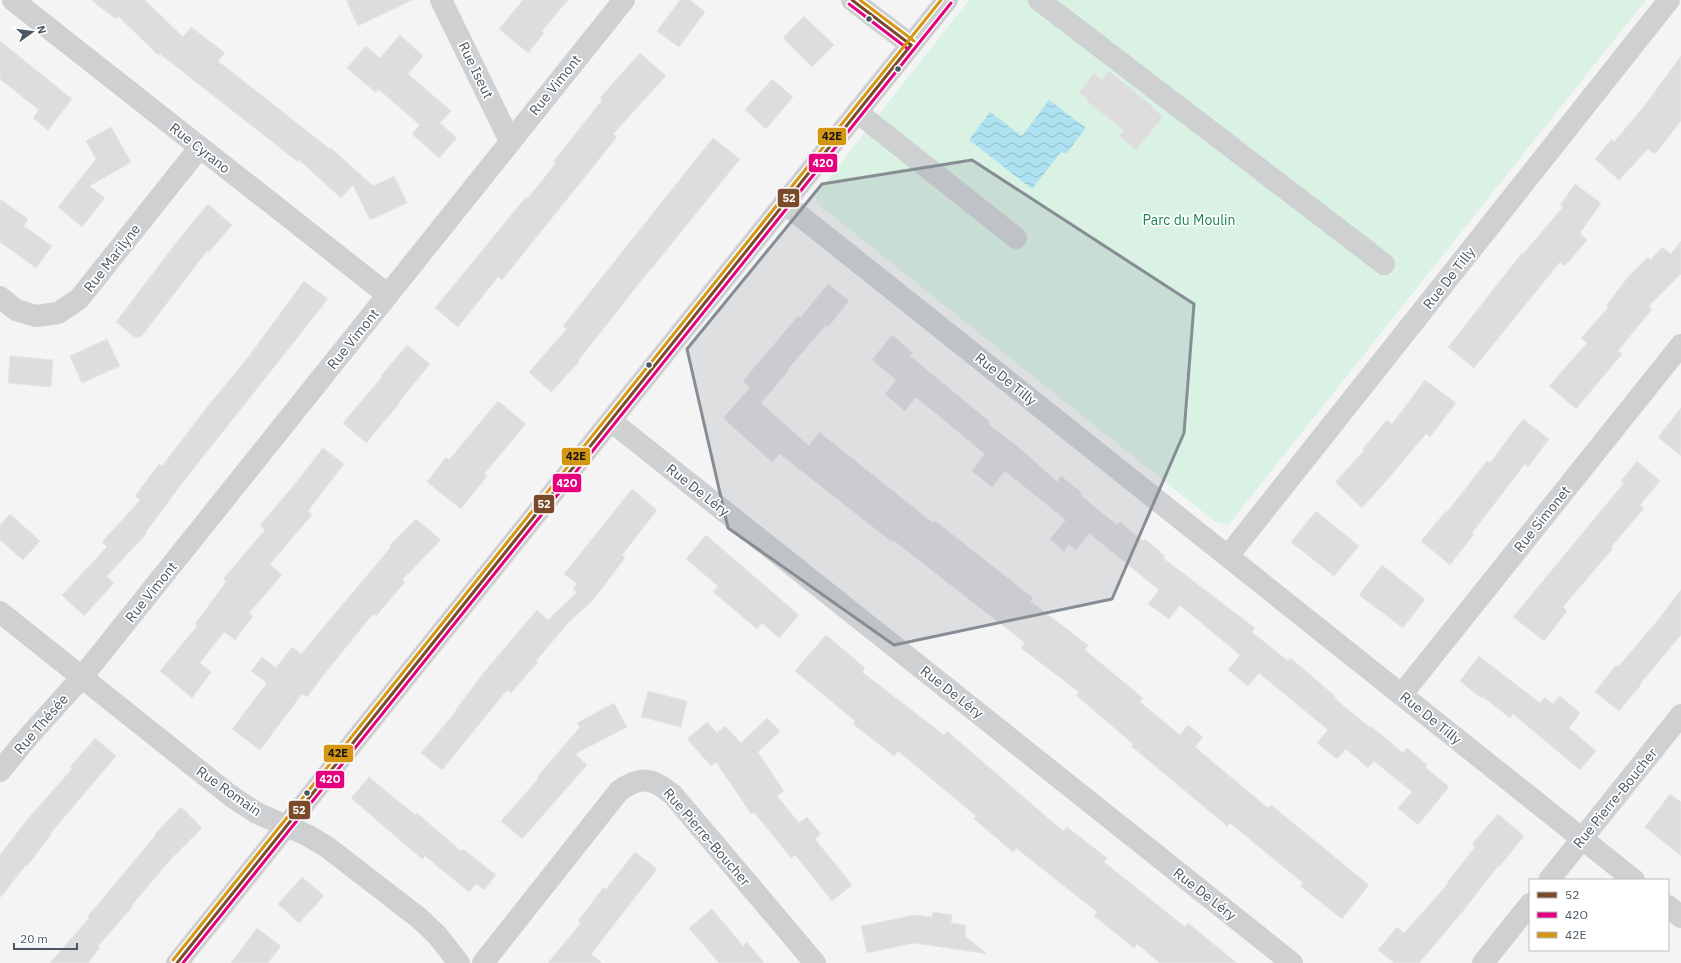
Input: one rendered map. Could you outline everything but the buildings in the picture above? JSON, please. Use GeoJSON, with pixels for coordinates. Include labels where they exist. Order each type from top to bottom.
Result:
{"type":"FeatureCollection","features":[{"type":"Feature","properties":{"kind":"street","name":"Rue Cyrano"},"geometry":{"type":"LineString","coordinates":[[13,0],[388,295]]}},
{"type":"Feature","properties":{"kind":"street","name":"Rue Iseut"},"geometry":{"type":"LineString","coordinates":[[441,0],[510,141]]}},
{"type":"Feature","properties":{"kind":"street","name":"Rue Vimont"},"geometry":{"type":"LineString","coordinates":[[82,678],[624,0]]}},
{"type":"Feature","properties":{"kind":"street"},"geometry":{"type":"LineString","coordinates":[[852,0],[911,45]]}},
{"type":"Feature","properties":{"kind":"street"},"geometry":{"type":"LineString","coordinates":[[178,963],[947,0]]}},
{"type":"Feature","properties":{"kind":"street"},"geometry":{"type":"LineString","coordinates":[[1039,0],[1384,264]]}},
{"type":"Feature","properties":{"kind":"street","name":"Rue De Tilly"},"geometry":{"type":"LineString","coordinates":[[1228,556],[1669,0]]}},
{"type":"Feature","properties":{"kind":"street"},"geometry":{"type":"LineString","coordinates":[[857,112],[1016,238]]}},
{"type":"Feature","properties":{"kind":"street","name":"Rue Marilyne"},"geometry":{"type":"LineString","coordinates":[[0,297],[16,310],[36,316],[58,313],[79,299],[200,147]]}},
{"type":"Feature","properties":{"kind":"street","name":"Rue De Tilly"},"geometry":{"type":"LineString","coordinates":[[784,203],[1633,879]]}},
{"type":"Feature","properties":{"kind":"street","name":"Rue Simonet"},"geometry":{"type":"LineString","coordinates":[[1402,694],[1681,344]]}},
{"type":"Feature","properties":{"kind":"street","name":"Rue De Léry"},"geometry":{"type":"LineString","coordinates":[[610,421],[1292,963]]}},
{"type":"Feature","properties":{"kind":"street","name":"Rue Romain"},"geometry":{"type":"LineString","coordinates":[[0,612],[231,796],[257,812],[327,846],[419,918],[436,935],[459,963]]}},
{"type":"Feature","properties":{"kind":"street","name":"Rue Thésée"},"geometry":{"type":"LineString","coordinates":[[0,772],[29,736],[82,678]]}},
{"type":"Feature","properties":{"kind":"street","name":"Rue Pierre-Boucher"},"geometry":{"type":"LineString","coordinates":[[1550,879],[1681,715]]}},
{"type":"Feature","properties":{"kind":"street","name":"Rue Pierre-Boucher"},"geometry":{"type":"LineString","coordinates":[[483,963],[619,791],[631,783],[645,780],[659,783],[673,795],[815,963]]}},
{"type":"Feature","properties":{"kind":"street"},"geometry":{"type":"LineString","coordinates":[[1483,963],[1529,905]]}},
{"type":"Feature","properties":{"kind":"street"},"geometry":{"type":"LineString","coordinates":[[1669,907],[1681,917]]}},
{"type":"Feature","properties":{"kind":"highlighted area"},"geometry":{"type":"Polygon","coordinates":[[[972,160],[1194,304],[1184,433],[1112,599],[894,645],[728,528],[687,349],[822,184],[972,160]]]}},
{"type":"Feature","properties":{"kind":"green space","name":"Parc du Moulin"},"geometry":{"type":"Polygon","coordinates":[[[969,0],[1646,0],[1229,524],[1222,524],[1213,520],[818,204],[816,200],[817,193],[969,0]]]}},
{"type":"Feature","properties":{"kind":"water"},"geometry":{"type":"Polygon","coordinates":[[[1049,100],[1086,128],[1066,154],[1061,152],[1032,189],[969,140],[990,112],[1022,136],[1049,100]]]}},
{"type":"Feature","properties":{"kind":"transit line","name":"52"},"geometry":{"type":"LineString","coordinates":[[852,0],[911,45]]}},
{"type":"Feature","properties":{"kind":"transit line","name":"42E"},"geometry":{"type":"LineString","coordinates":[[860,0],[914,41]]}},
{"type":"Feature","properties":{"kind":"transit line","name":"42E"},"geometry":{"type":"LineString","coordinates":[[173,960],[941,0]]}},
{"type":"Feature","properties":{"kind":"transit line","name":"42O"},"geometry":{"type":"LineString","coordinates":[[183,963],[951,3]]}},
{"type":"Feature","properties":{"kind":"transit line","name":"42O"},"geometry":{"type":"LineString","coordinates":[[849,4],[908,49]]}},
{"type":"Feature","properties":{"kind":"transit line","name":"52"},"geometry":{"type":"LineString","coordinates":[[177,963],[911,45]]}}]}
